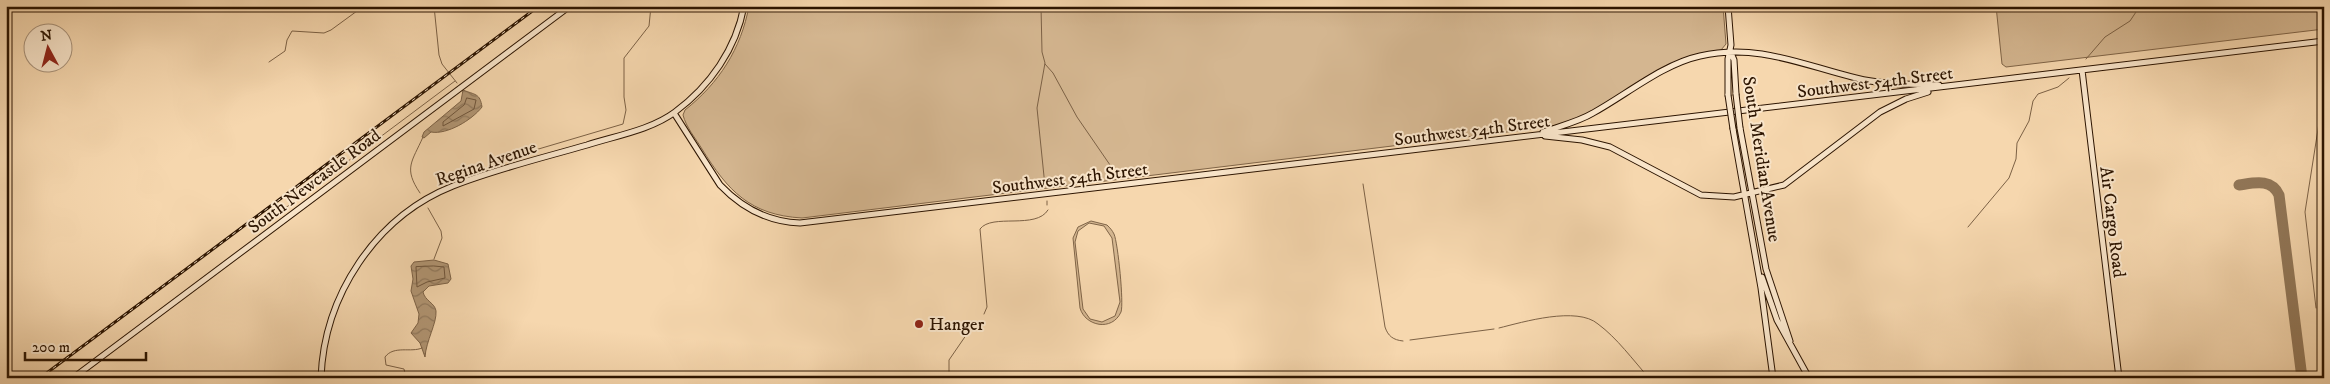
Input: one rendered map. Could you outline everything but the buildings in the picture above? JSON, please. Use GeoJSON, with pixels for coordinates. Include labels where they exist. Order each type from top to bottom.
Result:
{"type":"FeatureCollection","features":[{"type":"Feature","properties":{"kind":"main road","name":"South Newcastle Road"},"geometry":{"type":"LineString","coordinates":[[73,378],[570,6]]}},
{"type":"Feature","properties":{"kind":"main road","name":"Regina Avenue"},"geometry":{"type":"LineString","coordinates":[[321,378],[326,334],[334,308],[352,271],[372,244],[400,218],[418,205],[452,186],[626,133],[674,112],[708,82],[721,63],[732,44],[744,6]]}},
{"type":"Feature","properties":{"kind":"main road","name":"South Meridian Avenue"},"geometry":{"type":"LineString","coordinates":[[1728,6],[1731,53],[1734,60],[1740,128],[1766,269],[1790,341]]}},
{"type":"Feature","properties":{"kind":"main road","name":"Southwest 54th Street"},"geometry":{"type":"LineString","coordinates":[[674,112],[720,185],[729,194],[759,215],[786,222],[800,223],[2324,41]]}},
{"type":"Feature","properties":{"kind":"main road","name":"South Meridian Avenue"},"geometry":{"type":"LineString","coordinates":[[1731,53],[1728,59],[1728,95],[1756,258]]}},
{"type":"Feature","properties":{"kind":"main road"},"geometry":{"type":"LineString","coordinates":[[1533,136],[1591,114],[1680,62],[1699,56],[1731,53],[1776,55],[1857,78],[1885,82],[1957,86]]}},
{"type":"Feature","properties":{"kind":"main road","name":"Air Cargo Road"},"geometry":{"type":"LineString","coordinates":[[2082,70],[2119,378]]}},
{"type":"Feature","properties":{"kind":"main road"},"geometry":{"type":"LineString","coordinates":[[1533,136],[1596,142],[1627,154],[1678,184],[1701,195],[1721,198],[1744,196],[1774,188],[1793,180],[1891,105],[1925,93],[1957,86]]}},
{"type":"Feature","properties":{"kind":"main road"},"geometry":{"type":"LineString","coordinates":[[1756,258],[1777,320],[1809,378]]}},
{"type":"Feature","properties":{"kind":"main road"},"geometry":{"type":"LineString","coordinates":[[1756,258],[1773,378]]}},
{"type":"Feature","properties":{"kind":"shaded area"},"geometry":{"type":"Polygon","coordinates":[[[749,6],[1527,6],[1539,10],[1572,6],[1723,6],[1726,44],[1721,50],[1683,59],[1601,107],[1566,122],[1548,127],[802,218],[768,212],[742,198],[721,177],[689,128],[683,115],[685,110],[708,88],[727,64],[740,37],[749,6]]]}},
{"type":"Feature","properties":{"kind":"shaded area"},"geometry":{"type":"Polygon","coordinates":[[[1996,6],[2324,6],[2324,29],[2006,67],[2002,64],[1996,6]]]}},
{"type":"Feature","properties":{"kind":"shaded area"},"geometry":{"type":"Polygon","coordinates":[[[1091,221],[1107,225],[1114,234],[1119,261],[1122,307],[1117,318],[1112,322],[1099,324],[1093,322],[1087,319],[1080,308],[1073,238],[1078,227],[1091,221]],[[1089,223],[1078,231],[1075,242],[1083,309],[1090,319],[1102,322],[1115,316],[1120,302],[1112,238],[1104,226],[1089,223]]]}},
{"type":"Feature","properties":{"kind":"water"},"geometry":{"type":"Polygon","coordinates":[[[463,90],[474,94],[480,99],[482,107],[478,112],[459,126],[444,131],[431,132],[424,138],[422,137],[424,132],[461,101],[463,90]]]}},
{"type":"Feature","properties":{"kind":"water"},"geometry":{"type":"Polygon","coordinates":[[[434,260],[448,264],[451,279],[448,283],[429,286],[423,292],[436,311],[425,357],[420,343],[411,333],[418,323],[419,314],[411,291],[413,279],[411,266],[414,262],[434,260]]]}},
{"type":"Feature","properties":{"kind":"waterway"},"geometry":{"type":"LineString","coordinates":[[269,62],[285,51],[287,40],[292,31],[324,33],[357,11],[371,6]]}},
{"type":"Feature","properties":{"kind":"waterway"},"geometry":{"type":"LineString","coordinates":[[434,6],[439,55],[442,64],[457,83]]}},
{"type":"Feature","properties":{"kind":"waterway"},"geometry":{"type":"LineString","coordinates":[[498,161],[623,124],[626,110],[624,58],[649,26],[651,6]]}},
{"type":"Feature","properties":{"kind":"waterway"},"geometry":{"type":"LineString","coordinates":[[1041,6],[1042,52],[1045,63],[1037,108],[1045,186]]}},
{"type":"Feature","properties":{"kind":"waterway"},"geometry":{"type":"LineString","coordinates":[[2086,59],[2105,37],[2130,21],[2140,6]]}},
{"type":"Feature","properties":{"kind":"waterway"},"geometry":{"type":"LineString","coordinates":[[2321,6],[2324,16]]}},
{"type":"Feature","properties":{"kind":"waterway"},"geometry":{"type":"LineString","coordinates":[[1045,64],[1053,73],[1077,117],[1119,178]]}},
{"type":"Feature","properties":{"kind":"waterway"},"geometry":{"type":"LineString","coordinates":[[1968,227],[2009,178],[2016,159],[2017,143],[2029,121],[2033,101],[2038,94],[2058,87],[2069,78]]}},
{"type":"Feature","properties":{"kind":"waterway"},"geometry":{"type":"LineString","coordinates":[[284,209],[455,81]]}},
{"type":"Feature","properties":{"kind":"waterway"},"geometry":{"type":"LineString","coordinates":[[2316,308],[2305,212],[2324,91]]}},
{"type":"Feature","properties":{"kind":"waterway"},"geometry":{"type":"LineString","coordinates":[[420,193],[412,177],[411,165],[423,137]]}},
{"type":"Feature","properties":{"kind":"waterway"},"geometry":{"type":"LineString","coordinates":[[1363,184],[1385,327],[1391,337],[1403,341]]}},
{"type":"Feature","properties":{"kind":"waterway"},"geometry":{"type":"LineString","coordinates":[[428,208],[441,231],[442,238],[434,259]]}},
{"type":"Feature","properties":{"kind":"waterway"},"geometry":{"type":"LineString","coordinates":[[984,314],[987,307],[980,229],[986,224],[994,222],[1034,219],[1042,216],[1048,210]]}},
{"type":"Feature","properties":{"kind":"waterway"},"geometry":{"type":"LineString","coordinates":[[1499,328],[1550,317],[1577,316],[1589,319],[1612,336],[1649,378]]}},
{"type":"Feature","properties":{"kind":"waterway"},"geometry":{"type":"LineString","coordinates":[[949,378],[949,360],[971,328]]}},
{"type":"Feature","properties":{"kind":"waterway"},"geometry":{"type":"LineString","coordinates":[[1410,340],[1494,329]]}},
{"type":"Feature","properties":{"kind":"waterway"},"geometry":{"type":"LineString","coordinates":[[406,378],[404,369],[386,365],[385,357],[393,351],[422,348]]}},
{"type":"Feature","properties":{"kind":"taxiway"},"geometry":{"type":"LineString","coordinates":[[2239,185],[2267,184],[2276,190],[2279,195],[2302,378]]}},
{"type":"Feature","properties":{"kind":"railway"},"geometry":{"type":"LineString","coordinates":[[40,378],[539,6]]}},
{"type":"Feature","properties":{"kind":"place","name":"Hanger"},"geometry":{"type":"Point","coordinates":[919,324]}}]}
